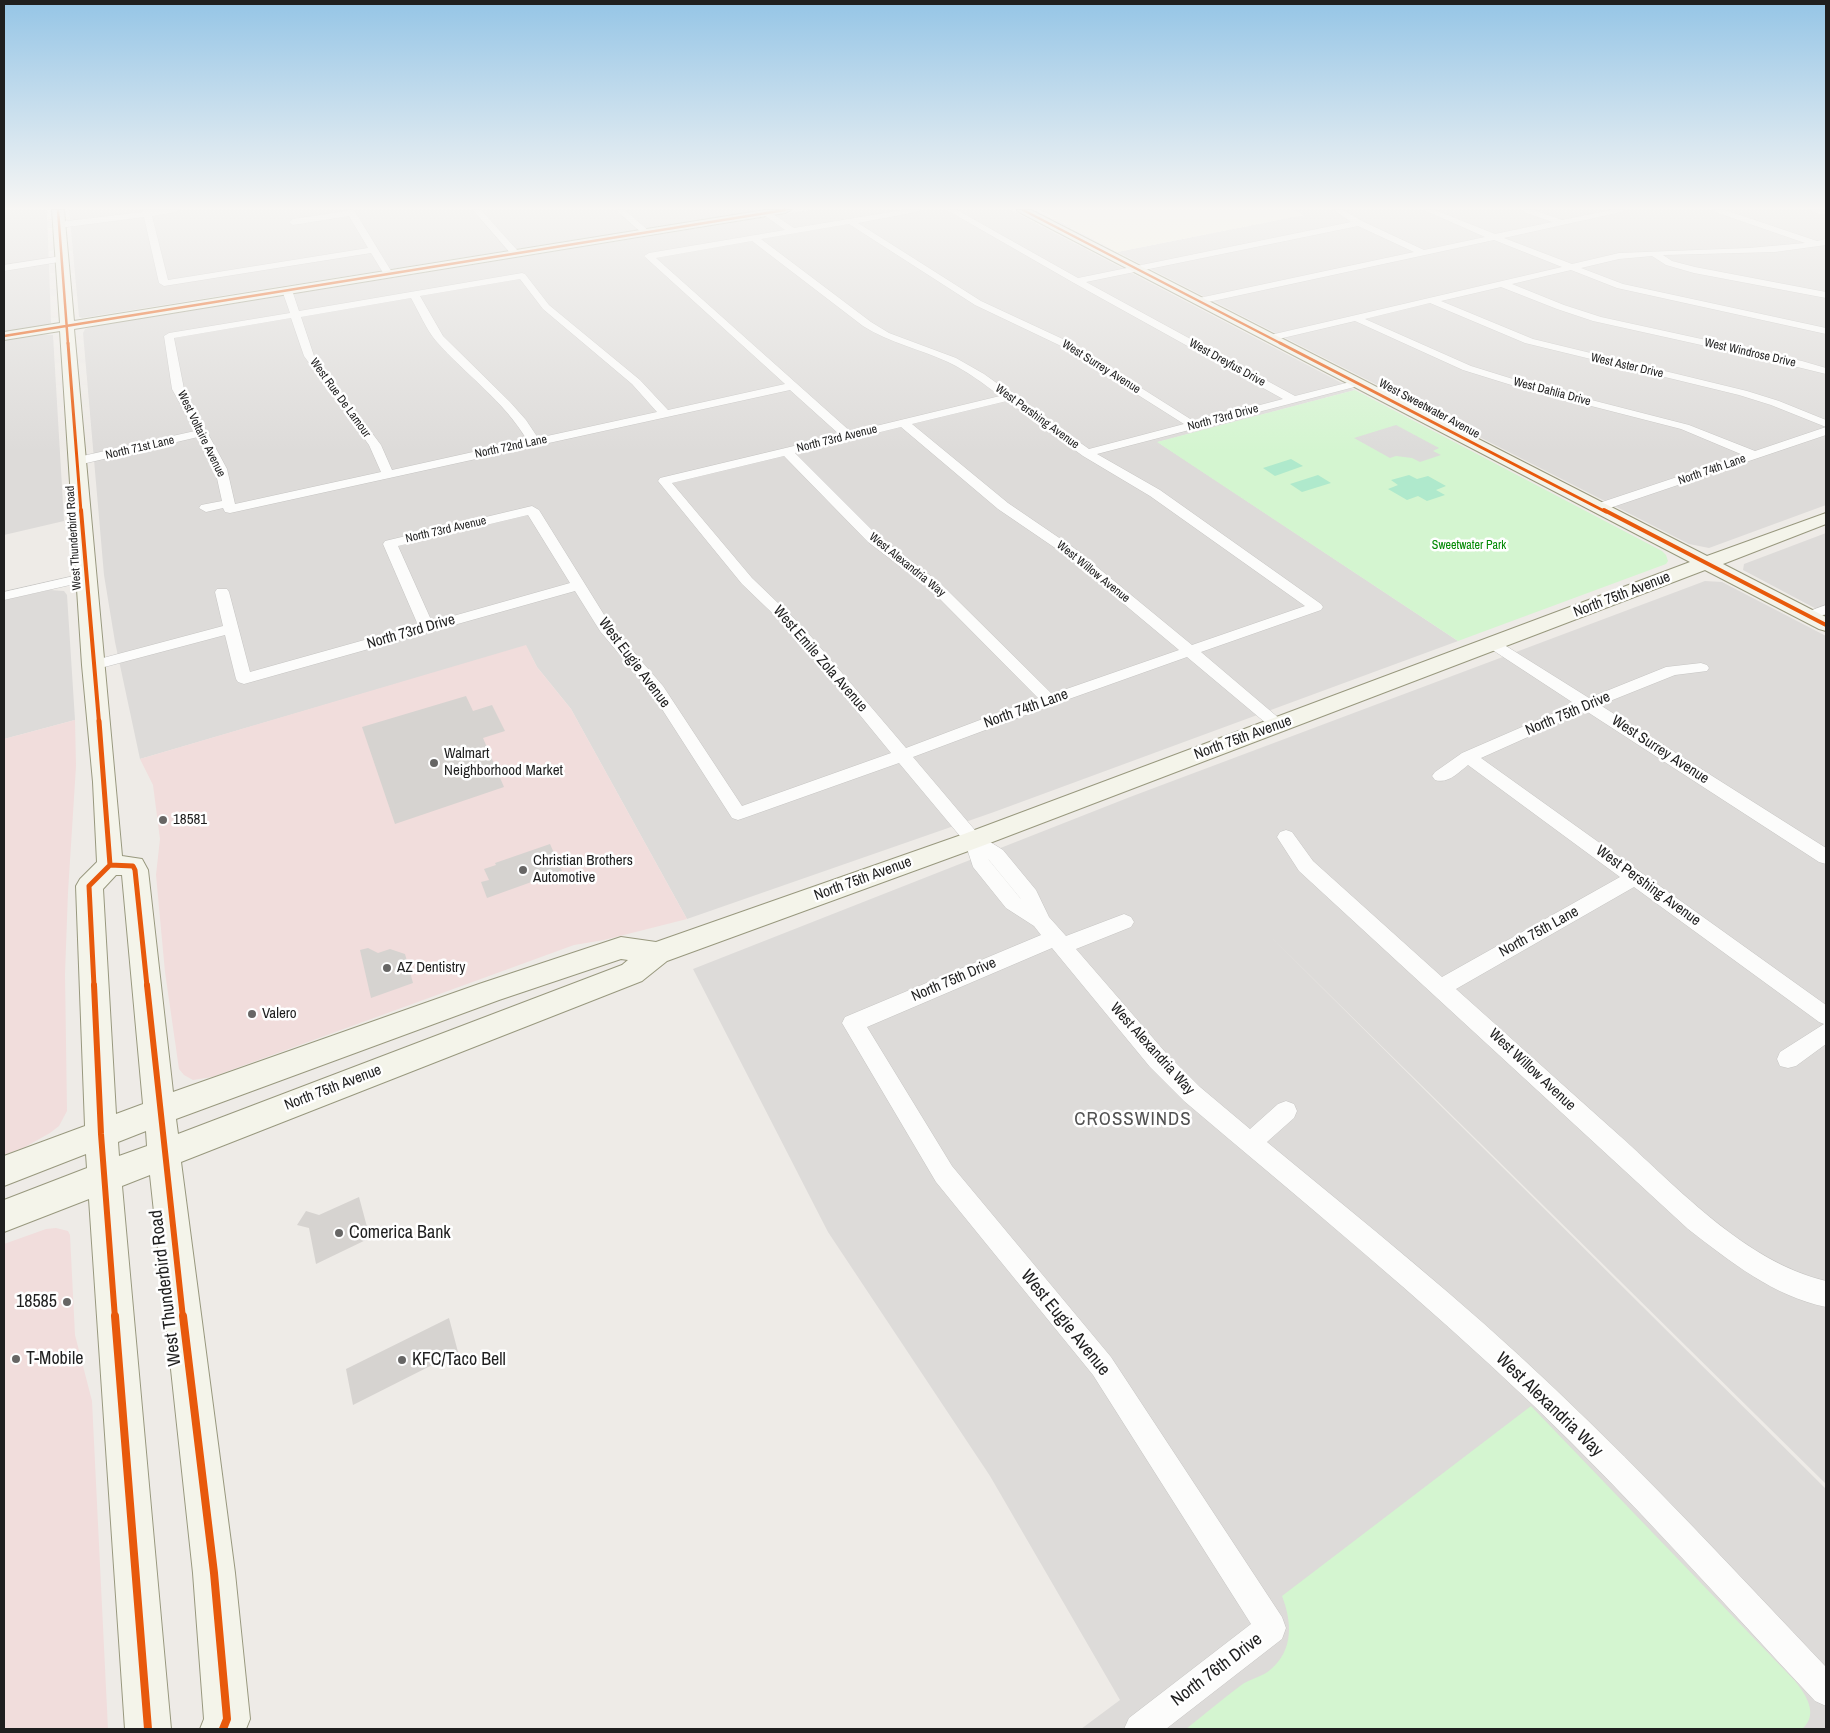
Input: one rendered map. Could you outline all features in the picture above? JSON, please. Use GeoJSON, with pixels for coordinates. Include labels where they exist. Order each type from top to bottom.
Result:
{"type":"FeatureCollection","features":[{"type":"Feature","properties":{"kind":"main road","name":"West Thunderbird Road"},"geometry":{"type":"LineString","coordinates":[[64,291],[93,665],[105,782],[110,865],[132,866],[135,870],[164,1153],[214,1573],[227,1719],[223,1729]]}},
{"type":"Feature","properties":{"kind":"main road"},"geometry":{"type":"LineString","coordinates":[[4,336],[282,291]]}},
{"type":"Feature","properties":{"kind":"main road","name":"West Sweetwater Avenue"},"geometry":{"type":"LineString","coordinates":[[1180,291],[1706,564],[1820,617]]}},
{"type":"Feature","properties":{"kind":"main road","name":"North 75th Avenue"},"geometry":{"type":"LineString","coordinates":[[4,1216],[632,973],[657,952],[973,840],[1826,518]]}},
{"type":"Feature","properties":{"kind":"main road"},"geometry":{"type":"LineString","coordinates":[[110,865],[89,886],[104,1177],[148,1729]]}},
{"type":"Feature","properties":{"kind":"main road","name":"North 75th Avenue"},"geometry":{"type":"LineString","coordinates":[[4,1171],[160,1111],[429,1013],[621,948],[657,952]]}},
{"type":"Feature","properties":{"kind":"street","name":"West Rue De Lamour"},"geometry":{"type":"LineString","coordinates":[[287,291],[309,356],[368,435],[379,453],[388,474]]}},
{"type":"Feature","properties":{"kind":"street"},"geometry":{"type":"LineString","coordinates":[[295,315],[438,291]]}},
{"type":"Feature","properties":{"kind":"street"},"geometry":{"type":"LineString","coordinates":[[536,291],[546,307],[636,382],[665,414]]}},
{"type":"Feature","properties":{"kind":"street"},"geometry":{"type":"LineString","coordinates":[[687,291],[848,436]]}},
{"type":"Feature","properties":{"kind":"street","name":"West Pershing Avenue"},"geometry":{"type":"LineString","coordinates":[[825,291],[885,335],[952,360],[980,376],[1088,453],[1155,493],[1316,607]]}},
{"type":"Feature","properties":{"kind":"street","name":"West Surrey Avenue"},"geometry":{"type":"LineString","coordinates":[[959,291],[978,303],[1074,349],[1194,426]]}},
{"type":"Feature","properties":{"kind":"street","name":"West Dreyfus Drive"},"geometry":{"type":"LineString","coordinates":[[1095,291],[1294,400]]}},
{"type":"Feature","properties":{"kind":"street"},"geometry":{"type":"LineString","coordinates":[[1199,301],[1246,291]]}},
{"type":"Feature","properties":{"kind":"street"},"geometry":{"type":"LineString","coordinates":[[1270,338],[1469,291]]}},
{"type":"Feature","properties":{"kind":"street","name":"West Windrose Drive"},"geometry":{"type":"LineString","coordinates":[[1520,291],[1591,317],[1826,371]]}},
{"type":"Feature","properties":{"kind":"street"},"geometry":{"type":"LineString","coordinates":[[1640,291],[1826,331]]}},
{"type":"Feature","properties":{"kind":"street"},"geometry":{"type":"LineString","coordinates":[[414,294],[439,338],[506,404],[522,422],[534,442]]}},
{"type":"Feature","properties":{"kind":"street","name":"West Aster Drive"},"geometry":{"type":"LineString","coordinates":[[1432,300],[1529,341],[1743,393],[1775,403],[1826,424]]}},
{"type":"Feature","properties":{"kind":"street","name":"West Voltaire Avenue"},"geometry":{"type":"LineString","coordinates":[[230,506],[221,469],[176,382],[169,336],[295,315]]}},
{"type":"Feature","properties":{"kind":"street","name":"West Dahlia Drive"},"geometry":{"type":"LineString","coordinates":[[1354,317],[1432,354],[1467,368],[1599,411],[1684,427],[1754,456]]}},
{"type":"Feature","properties":{"kind":"street","name":"North 73rd Drive"},"geometry":{"type":"LineString","coordinates":[[1088,453],[1358,383]]}},
{"type":"Feature","properties":{"kind":"street","name":"North 72nd Lane"},"geometry":{"type":"LineString","coordinates":[[230,506],[388,474],[792,386]]}},
{"type":"Feature","properties":{"kind":"street","name":"North 73rd Avenue"},"geometry":{"type":"LineString","coordinates":[[664,481],[1010,397]]}},
{"type":"Feature","properties":{"kind":"street","name":"West Willow Avenue"},"geometry":{"type":"LineString","coordinates":[[903,423],[1002,506],[1069,551],[1279,725]]}},
{"type":"Feature","properties":{"kind":"street","name":"North 71st Lane"},"geometry":{"type":"LineString","coordinates":[[78,458],[200,431]]}},
{"type":"Feature","properties":{"kind":"street","name":"North 74th Lane"},"geometry":{"type":"LineString","coordinates":[[1598,508],[1826,431]]}},
{"type":"Feature","properties":{"kind":"street","name":"West Alexandria Way"},"geometry":{"type":"LineString","coordinates":[[786,451],[873,539],[935,586],[1049,700]]}},
{"type":"Feature","properties":{"kind":"street","name":"West Emile Zola Avenue"},"geometry":{"type":"LineString","coordinates":[[664,481],[747,582],[797,629],[973,840]]}},
{"type":"Feature","properties":{"kind":"street"},"geometry":{"type":"LineString","coordinates":[[206,508],[230,506]]}},
{"type":"Feature","properties":{"kind":"street","name":"North 73rd Avenue"},"geometry":{"type":"LineString","coordinates":[[390,544],[532,510]]}},
{"type":"Feature","properties":{"kind":"street","name":"West Eugie Avenue"},"geometry":{"type":"LineString","coordinates":[[532,510],[605,628],[657,689],[738,814]]}},
{"type":"Feature","properties":{"kind":"street"},"geometry":{"type":"LineString","coordinates":[[390,544],[427,628]]}},
{"type":"Feature","properties":{"kind":"street"},"geometry":{"type":"LineString","coordinates":[[4,596],[87,577]]}},
{"type":"Feature","properties":{"kind":"street","name":"North 73rd Drive"},"geometry":{"type":"LineString","coordinates":[[231,629],[244,679],[578,585]]}},
{"type":"Feature","properties":{"kind":"street"},"geometry":{"type":"LineString","coordinates":[[93,665],[231,629],[222,592]]}},
{"type":"Feature","properties":{"kind":"street","name":"North 74th Lane"},"geometry":{"type":"LineString","coordinates":[[738,814],[902,756],[1049,700],[1316,607]]}},
{"type":"Feature","properties":{"kind":"street","name":"West Surrey Avenue"},"geometry":{"type":"LineString","coordinates":[[1493,644],[1826,857]]}},
{"type":"Feature","properties":{"kind":"street","name":"North 75th Drive"},"geometry":{"type":"LineString","coordinates":[[1441,776],[1468,757],[1588,704],[1672,670],[1701,668]]}},
{"type":"Feature","properties":{"kind":"street","name":"West Pershing Avenue"},"geometry":{"type":"LineString","coordinates":[[1468,757],[1826,1016]]}},
{"type":"Feature","properties":{"kind":"street","name":"West Willow Avenue"},"geometry":{"type":"LineString","coordinates":[[1286,837],[1306,866],[1442,987],[1697,1221],[1742,1255],[1793,1285]]}},
{"type":"Feature","properties":{"kind":"street","name":"West Alexandria Way"},"geometry":{"type":"LineString","coordinates":[[973,840],[980,862],[1013,903],[1053,935],[1158,1060],[1192,1094],[1443,1304],[1544,1397],[1633,1486],[1826,1690]]}},
{"type":"Feature","properties":{"kind":"street","name":"North 75th Lane"},"geometry":{"type":"LineString","coordinates":[[1442,987],[1636,877]]}},
{"type":"Feature","properties":{"kind":"street"},"geometry":{"type":"LineString","coordinates":[[1053,935],[1124,922]]}},
{"type":"Feature","properties":{"kind":"street","name":"North 75th Drive"},"geometry":{"type":"LineString","coordinates":[[853,1023],[1053,935]]}},
{"type":"Feature","properties":{"kind":"street","name":"West Eugie Avenue"},"geometry":{"type":"LineString","coordinates":[[853,1023],[944,1174],[1102,1366],[1271,1628]]}},
{"type":"Feature","properties":{"kind":"street"},"geometry":{"type":"LineString","coordinates":[[1788,1059],[1826,1032]]}},
{"type":"Feature","properties":{"kind":"street"},"geometry":{"type":"LineString","coordinates":[[1250,1143],[1286,1111]]}},
{"type":"Feature","properties":{"kind":"street"},"geometry":{"type":"LineString","coordinates":[[1793,1285],[1826,1294]]}},
{"type":"Feature","properties":{"kind":"street","name":"North 76th Drive"},"geometry":{"type":"LineString","coordinates":[[1140,1729],[1271,1628]]}},
{"type":"Feature","properties":{"kind":"shaded area"},"geometry":{"type":"Polygon","coordinates":[[[4,291],[50,291],[51,323],[46,326],[4,333],[4,291]]]}},
{"type":"Feature","properties":{"kind":"shaded area"},"geometry":{"type":"Polygon","coordinates":[[[77,291],[253,291],[82,318],[79,317],[77,291]]]}},
{"type":"Feature","properties":{"kind":"shaded area"},"geometry":{"type":"Polygon","coordinates":[[[311,291],[1166,291],[1355,390],[1158,442],[1458,641],[994,812],[687,919],[571,709],[537,667],[526,646],[140,759],[115,642],[104,575],[83,333],[85,329],[311,291]]]}},
{"type":"Feature","properties":{"kind":"shaded area"},"geometry":{"type":"Polygon","coordinates":[[[1193,291],[1826,291],[1826,505],[1709,548],[1689,544],[1193,291]]]}},
{"type":"Feature","properties":{"kind":"shaded area"},"geometry":{"type":"Polygon","coordinates":[[[38,334],[53,335],[64,521],[4,535],[4,340],[38,334]]]}},
{"type":"Feature","properties":{"kind":"shaded area"},"geometry":{"type":"Polygon","coordinates":[[[1396,425],[1439,448],[1433,451],[1441,455],[1420,462],[1412,458],[1396,456],[1390,458],[1354,438],[1396,425]]]}},
{"type":"Feature","properties":{"kind":"shaded area"},"geometry":{"type":"Polygon","coordinates":[[[1826,533],[1826,614],[1743,570],[1744,564],[1826,533]]]}},
{"type":"Feature","properties":{"kind":"shaded area"},"geometry":{"type":"Polygon","coordinates":[[[1705,581],[1722,582],[1826,636],[1826,1484],[1270,936],[1826,1489],[1826,1729],[1081,1729],[1120,1700],[990,1476],[828,1232],[693,969],[1130,797],[1705,581]]]}},
{"type":"Feature","properties":{"kind":"shaded area"},"geometry":{"type":"Polygon","coordinates":[[[50,590],[64,591],[67,595],[75,720],[4,739],[4,600],[50,590]]]}},
{"type":"Feature","properties":{"kind":"shaded area"},"geometry":{"type":"Polygon","coordinates":[[[526,645],[537,667],[571,709],[687,919],[604,940],[574,945],[212,1077],[193,1080],[184,1075],[179,1069],[165,972],[156,875],[160,839],[153,785],[140,759],[526,645]]]}},
{"type":"Feature","properties":{"kind":"shaded area"},"geometry":{"type":"Polygon","coordinates":[[[75,720],[76,766],[65,974],[67,1111],[59,1126],[50,1133],[25,1147],[4,1155],[4,739],[75,720]]]}},
{"type":"Feature","properties":{"kind":"shaded area"},"geometry":{"type":"Polygon","coordinates":[[[56,1228],[68,1231],[70,1235],[75,1335],[92,1401],[108,1729],[4,1729],[4,1244],[46,1229],[56,1228]]]}},
{"type":"Feature","properties":{"kind":"green space","name":"Sweetwater Park"},"geometry":{"type":"Polygon","coordinates":[[[1355,390],[1662,551],[1668,561],[1666,564],[1458,641],[1157,442],[1355,390]]]}},
{"type":"Feature","properties":{"kind":"green space"},"geometry":{"type":"Polygon","coordinates":[[[1291,459],[1303,466],[1275,476],[1263,468],[1291,459]]]}},
{"type":"Feature","properties":{"kind":"green space"},"geometry":{"type":"Polygon","coordinates":[[[1318,475],[1331,483],[1302,492],[1290,484],[1318,475]]]}},
{"type":"Feature","properties":{"kind":"green space"},"geometry":{"type":"Polygon","coordinates":[[[1409,475],[1417,479],[1428,476],[1446,486],[1436,490],[1445,495],[1427,501],[1418,496],[1407,500],[1388,489],[1398,485],[1391,480],[1409,475]]]}},
{"type":"Feature","properties":{"kind":"green space"},"geometry":{"type":"Polygon","coordinates":[[[1531,1406],[1795,1681],[1807,1698],[1810,1711],[1810,1717],[1802,1729],[1186,1729],[1240,1686],[1267,1672],[1278,1662],[1287,1645],[1289,1635],[1288,1616],[1282,1596],[1531,1406]]]}},
{"type":"Feature","properties":{"kind":"building","name":"Walmart Neighborhood Market"},"geometry":{"type":"Polygon","coordinates":[[[466,696],[473,711],[492,705],[505,731],[483,738],[504,787],[395,824],[362,727],[466,696]]]}},
{"type":"Feature","properties":{"kind":"building","name":"Christian Brothers Automotive"},"geometry":{"type":"Polygon","coordinates":[[[550,844],[562,871],[487,898],[481,882],[489,880],[484,869],[496,865],[495,863],[550,844]]]}},
{"type":"Feature","properties":{"kind":"building","name":"AZ Dentistry"},"geometry":{"type":"Polygon","coordinates":[[[368,948],[378,953],[390,949],[405,954],[413,983],[371,998],[360,950],[368,948]]]}},
{"type":"Feature","properties":{"kind":"building","name":"Comerica Bank"},"geometry":{"type":"Polygon","coordinates":[[[359,1197],[370,1238],[316,1264],[309,1228],[297,1225],[306,1211],[319,1215],[359,1197]]]}},
{"type":"Feature","properties":{"kind":"building","name":"KFC/Taco Bell"},"geometry":{"type":"Polygon","coordinates":[[[449,1318],[458,1352],[353,1405],[346,1369],[449,1318]]]}},
{"type":"Feature","properties":{"kind":"cycle path"},"geometry":{"type":"LineString","coordinates":[[64,291],[93,665],[105,782],[110,865],[89,886],[101,1134],[148,1729]]}},
{"type":"Feature","properties":{"kind":"cycle path"},"geometry":{"type":"LineString","coordinates":[[4,336],[284,291]]}},
{"type":"Feature","properties":{"kind":"cycle path"},"geometry":{"type":"LineString","coordinates":[[1179,291],[1826,625]]}},
{"type":"Feature","properties":{"kind":"cycle path"},"geometry":{"type":"LineString","coordinates":[[110,865],[133,866],[135,870],[167,1183],[214,1573],[227,1719],[223,1729]]}},
{"type":"Feature","properties":{"kind":"place","name":"Walmart Neighborhood Market"},"geometry":{"type":"Point","coordinates":[434,763]}},
{"type":"Feature","properties":{"kind":"place","name":"18581"},"geometry":{"type":"Point","coordinates":[163,820]}},
{"type":"Feature","properties":{"kind":"place","name":"Christian Brothers Automotive"},"geometry":{"type":"Point","coordinates":[523,870]}},
{"type":"Feature","properties":{"kind":"place","name":"AZ Dentistry"},"geometry":{"type":"Point","coordinates":[387,968]}},
{"type":"Feature","properties":{"kind":"place","name":"Valero"},"geometry":{"type":"Point","coordinates":[252,1014]}},
{"type":"Feature","properties":{"kind":"place","name":"Comerica Bank"},"geometry":{"type":"Point","coordinates":[339,1233]}},
{"type":"Feature","properties":{"kind":"place","name":"18585"},"geometry":{"type":"Point","coordinates":[67,1302]}},
{"type":"Feature","properties":{"kind":"place","name":"T-Mobile"},"geometry":{"type":"Point","coordinates":[16,1359]}},
{"type":"Feature","properties":{"kind":"place","name":"KFC/Taco Bell"},"geometry":{"type":"Point","coordinates":[402,1360]}},
{"type":"Feature","properties":{"kind":"district","name":"CROSSWINDS"},"geometry":{"type":"Point","coordinates":[1133,1120]}}]}
